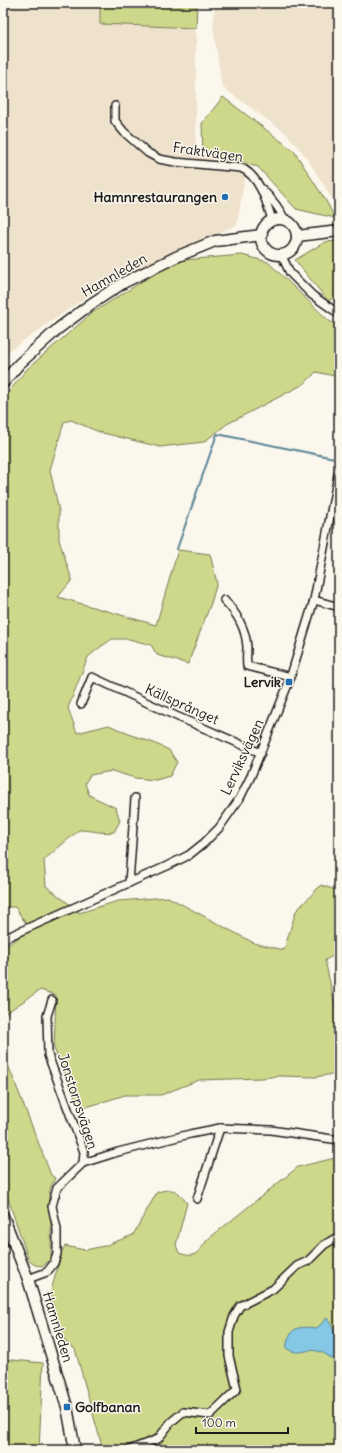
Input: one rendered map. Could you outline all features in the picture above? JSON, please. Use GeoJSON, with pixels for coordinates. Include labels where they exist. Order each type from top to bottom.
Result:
{"type":"FeatureCollection","features":[{"type":"Feature","properties":{"kind":"main road"},"geometry":{"type":"LineString","coordinates":[[272,220],[285,220],[293,226],[297,236],[294,246],[286,253],[276,254],[267,249],[262,240],[262,234],[265,226],[272,220]]}},
{"type":"Feature","properties":{"kind":"main road"},"geometry":{"type":"LineString","coordinates":[[297,236],[339,231]]}},
{"type":"Feature","properties":{"kind":"main road","name":"Hamnleden"},"geometry":{"type":"LineString","coordinates":[[3,383],[19,364],[59,328],[91,304],[123,283],[176,257],[215,241],[262,234]]}},
{"type":"Feature","properties":{"kind":"main road","name":"Hamnleden"},"geometry":{"type":"LineString","coordinates":[[3,1216],[28,1279],[67,1407],[75,1450]]}},
{"type":"Feature","properties":{"kind":"street","name":"Fraktvägen"},"geometry":{"type":"LineString","coordinates":[[115,106],[115,120],[124,132],[148,153],[159,158],[175,162],[241,168],[248,171],[259,186],[272,220]]}},
{"type":"Feature","properties":{"kind":"street"},"geometry":{"type":"LineString","coordinates":[[259,186],[273,200],[281,211],[285,220]]}},
{"type":"Feature","properties":{"kind":"street"},"geometry":{"type":"LineString","coordinates":[[282,254],[290,273],[312,295],[339,314]]}},
{"type":"Feature","properties":{"kind":"street","name":"Lerviksvägen"},"geometry":{"type":"LineString","coordinates":[[3,939],[189,855],[219,828],[240,798],[261,753],[291,677],[314,600],[339,470]]}},
{"type":"Feature","properties":{"kind":"street"},"geometry":{"type":"LineString","coordinates":[[224,600],[233,609],[240,622],[247,646],[247,666],[291,677]]}},
{"type":"Feature","properties":{"kind":"street"},"geometry":{"type":"LineString","coordinates":[[314,600],[339,607]]}},
{"type":"Feature","properties":{"kind":"street","name":"Källsprånget"},"geometry":{"type":"LineString","coordinates":[[81,704],[92,677],[261,753]]}},
{"type":"Feature","properties":{"kind":"street"},"geometry":{"type":"LineString","coordinates":[[129,883],[135,798]]}},
{"type":"Feature","properties":{"kind":"street","name":"Jonstorpsvägen"},"geometry":{"type":"LineString","coordinates":[[52,1000],[47,1016],[48,1055],[84,1152],[83,1163]]}},
{"type":"Feature","properties":{"kind":"street"},"geometry":{"type":"LineString","coordinates":[[197,1199],[220,1128]]}},
{"type":"Feature","properties":{"kind":"street","name":"Jonstorpsvägen"},"geometry":{"type":"LineString","coordinates":[[28,1279],[47,1272],[54,1263],[57,1254],[57,1229],[52,1206],[57,1188],[83,1163],[118,1152],[220,1128],[271,1130],[339,1140]]}},
{"type":"Feature","properties":{"kind":"street"},"geometry":{"type":"LineString","coordinates":[[129,1450],[151,1443],[158,1439],[171,1422],[183,1412],[210,1415],[237,1389],[229,1356],[229,1332],[234,1316],[240,1306],[273,1289],[297,1266],[308,1261],[324,1245],[339,1236]]}},
{"type":"Feature","properties":{"kind":"shaded area"},"geometry":{"type":"Polygon","coordinates":[[[3,3],[100,3],[100,24],[196,28],[196,153],[247,164],[237,225],[108,282],[3,355],[3,3]]]}},
{"type":"Feature","properties":{"kind":"shaded area"},"geometry":{"type":"Polygon","coordinates":[[[215,3],[339,3],[339,210],[307,158],[287,134],[222,87],[213,26],[215,3]]]}},
{"type":"Feature","properties":{"kind":"green space"},"geometry":{"type":"Polygon","coordinates":[[[100,3],[197,3],[196,28],[100,24],[100,3]]]}},
{"type":"Feature","properties":{"kind":"green space"},"geometry":{"type":"Polygon","coordinates":[[[223,97],[294,151],[335,218],[296,209],[258,167],[203,152],[202,123],[223,97]]]}},
{"type":"Feature","properties":{"kind":"green space"},"geometry":{"type":"Polygon","coordinates":[[[339,241],[339,295],[328,301],[295,260],[325,242],[339,241]]]}},
{"type":"Feature","properties":{"kind":"green space"},"geometry":{"type":"Polygon","coordinates":[[[242,255],[268,262],[328,320],[339,327],[339,377],[316,372],[304,384],[227,424],[204,442],[160,447],[99,432],[71,420],[64,422],[50,470],[59,511],[59,540],[72,580],[58,597],[156,625],[178,550],[210,554],[217,583],[188,664],[157,655],[151,645],[129,639],[112,639],[88,657],[68,708],[77,733],[109,725],[169,750],[177,762],[170,776],[156,780],[135,778],[112,771],[90,775],[85,783],[89,795],[116,808],[120,821],[114,832],[105,833],[79,830],[44,860],[46,886],[79,913],[118,901],[168,897],[254,943],[284,950],[296,911],[321,885],[339,891],[339,953],[325,960],[339,1024],[339,1073],[315,1077],[279,1076],[199,1080],[161,1095],[125,1095],[80,1109],[54,1049],[56,995],[40,990],[3,1015],[3,948],[30,930],[15,907],[3,907],[3,399],[27,369],[92,313],[154,274],[184,260],[242,255]]]}},
{"type":"Feature","properties":{"kind":"green space"},"geometry":{"type":"Polygon","coordinates":[[[3,1052],[51,1175],[55,1178],[50,1189],[48,1207],[51,1219],[51,1259],[43,1266],[35,1265],[29,1261],[3,1184],[3,1052]]]}},
{"type":"Feature","properties":{"kind":"green space"},"geometry":{"type":"Polygon","coordinates":[[[339,1157],[339,1450],[103,1450],[75,1349],[66,1343],[59,1329],[53,1305],[51,1291],[62,1251],[65,1246],[85,1250],[104,1246],[133,1235],[157,1192],[172,1190],[177,1192],[187,1203],[176,1245],[179,1253],[184,1255],[193,1255],[196,1254],[207,1240],[298,1167],[339,1157]]]}},
{"type":"Feature","properties":{"kind":"green space"},"geometry":{"type":"Polygon","coordinates":[[[3,1359],[43,1363],[39,1450],[3,1450],[3,1359]]]}},
{"type":"Feature","properties":{"kind":"water"},"geometry":{"type":"Polygon","coordinates":[[[327,1318],[335,1332],[338,1343],[339,1348],[337,1358],[332,1359],[321,1352],[313,1350],[295,1352],[286,1348],[290,1336],[295,1329],[304,1327],[317,1328],[327,1318]]]}},
{"type":"Feature","properties":{"kind":"waterway"},"geometry":{"type":"LineString","coordinates":[[177,549],[217,434],[339,459]]}},
{"type":"Feature","properties":{"kind":"place","name":"Hamnrestaurangen"},"geometry":{"type":"Point","coordinates":[225,197]}},
{"type":"Feature","properties":{"kind":"place","name":"Lervik"},"geometry":{"type":"Point","coordinates":[289,682]}},
{"type":"Feature","properties":{"kind":"place","name":"Golfbanan"},"geometry":{"type":"Point","coordinates":[67,1407]}}]}
